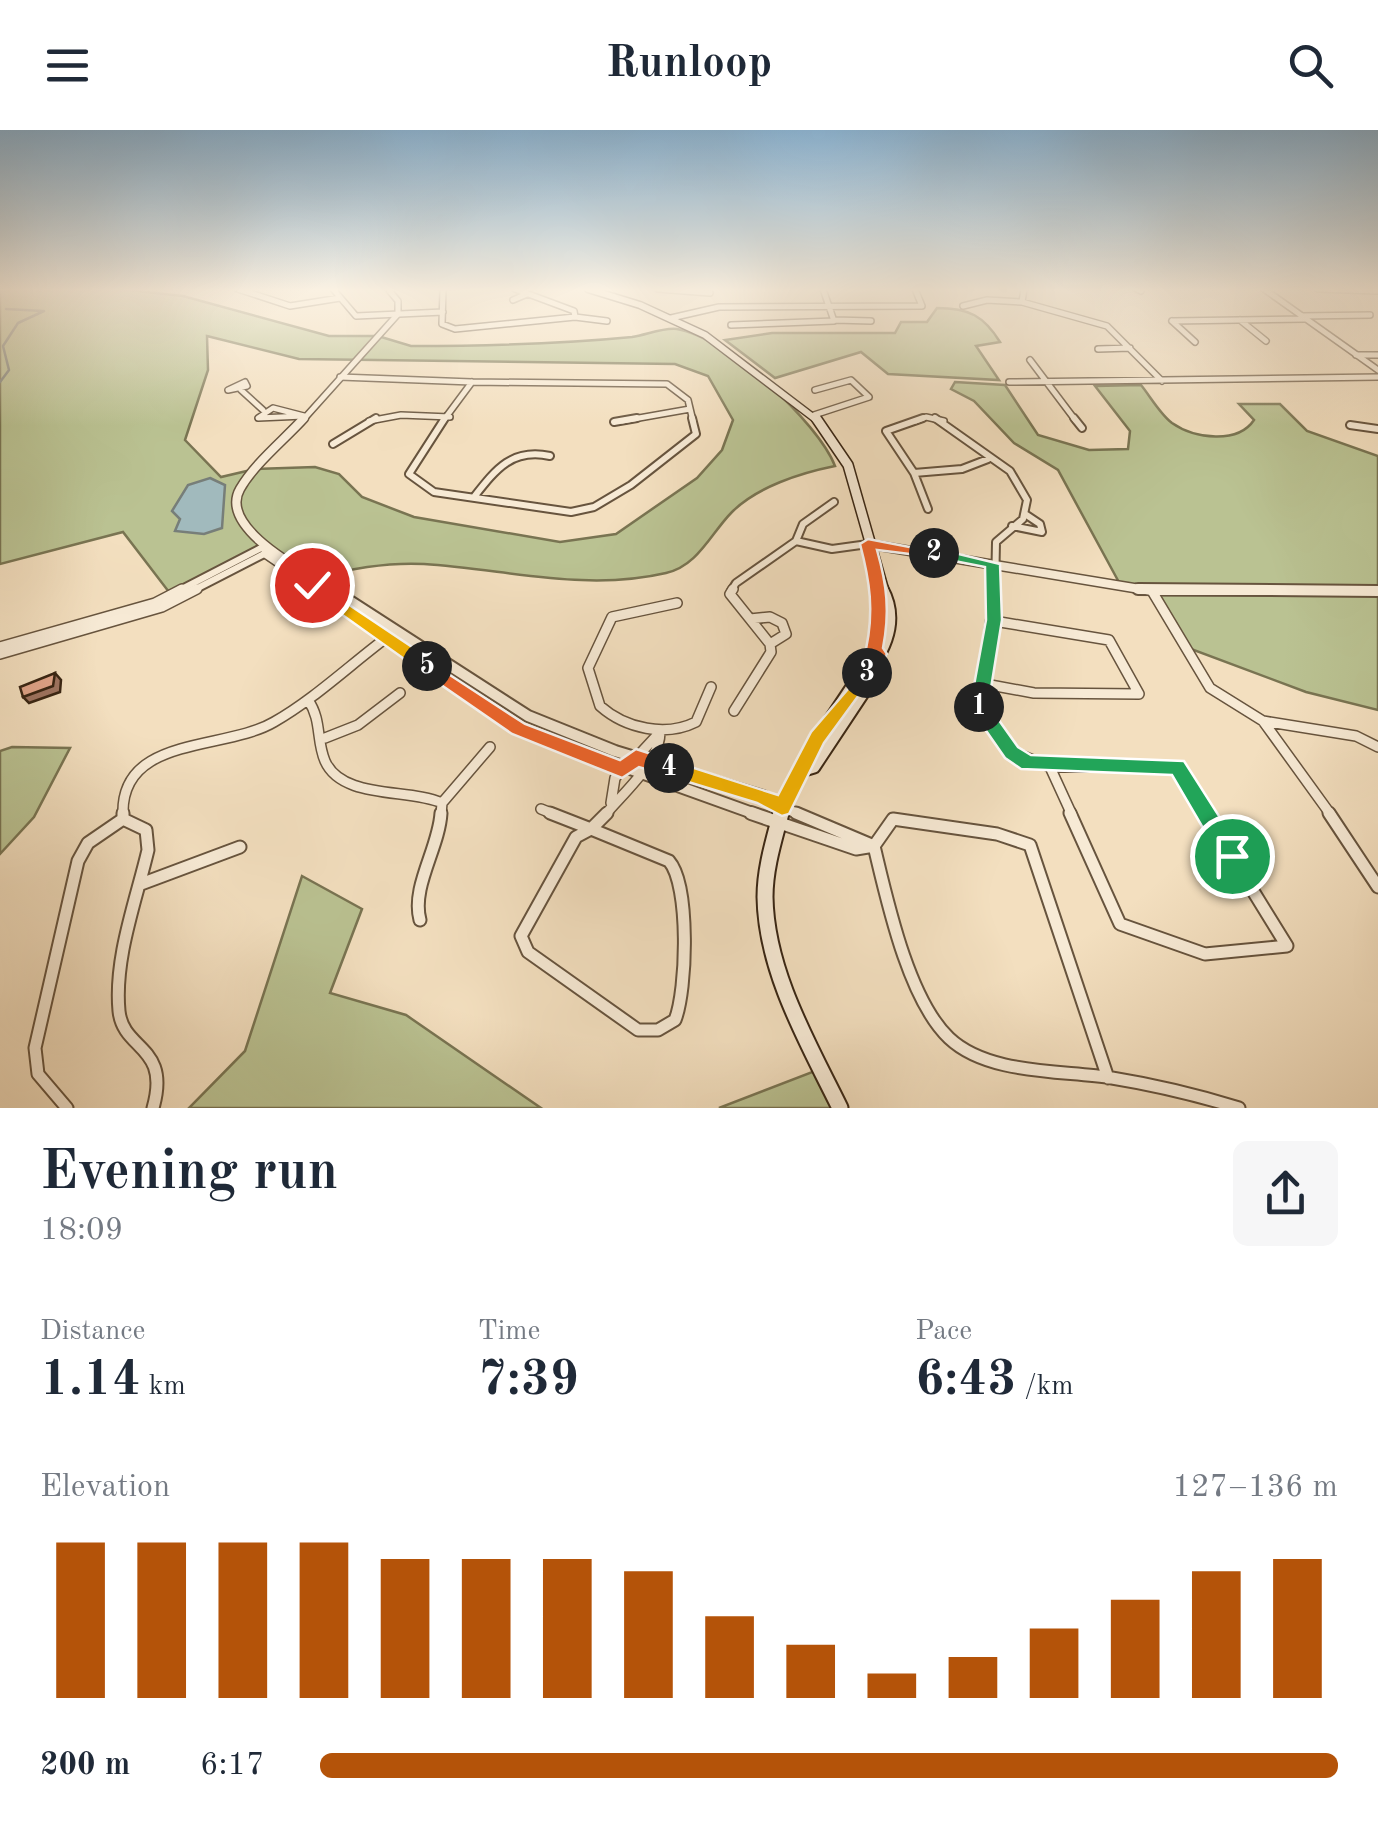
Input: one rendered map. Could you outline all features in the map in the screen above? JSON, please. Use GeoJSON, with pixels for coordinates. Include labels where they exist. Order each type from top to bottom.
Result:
{"type":"FeatureCollection","features":[{"type":"Feature","properties":{"kind":"main road"},"geometry":{"type":"LineString","coordinates":[[700,335],[743,360],[814,414],[844,461],[841,465],[857,504],[879,586],[887,599],[890,626],[883,652],[859,686],[863,693],[814,767],[804,770],[779,815],[765,892],[768,932],[796,1019],[840,1108]]}},
{"type":"Feature","properties":{"kind":"street"},"geometry":{"type":"LineString","coordinates":[[379,335],[239,490],[235,505],[239,522],[386,638],[519,729],[638,775],[779,815],[856,849],[874,846],[893,820],[919,828],[1010,835],[1030,844],[1108,1078]]}},
{"type":"Feature","properties":{"kind":"street"},"geometry":{"type":"LineString","coordinates":[[1116,335],[1162,380]]}},
{"type":"Feature","properties":{"kind":"street"},"geometry":{"type":"LineString","coordinates":[[1188,335],[1196,342]]}},
{"type":"Feature","properties":{"kind":"street"},"geometry":{"type":"LineString","coordinates":[[1258,335],[1266,341]]}},
{"type":"Feature","properties":{"kind":"street"},"geometry":{"type":"LineString","coordinates":[[1327,335],[1378,374]]}},
{"type":"Feature","properties":{"kind":"street"},"geometry":{"type":"LineString","coordinates":[[1098,349],[1130,348]]}},
{"type":"Feature","properties":{"kind":"street"},"geometry":{"type":"LineString","coordinates":[[1356,355],[1378,355]]}},
{"type":"Feature","properties":{"kind":"street"},"geometry":{"type":"LineString","coordinates":[[1030,360],[1082,428]]}},
{"type":"Feature","properties":{"kind":"street"},"geometry":{"type":"LineString","coordinates":[[1009,382],[1378,374]]}},
{"type":"Feature","properties":{"kind":"street"},"geometry":{"type":"LineString","coordinates":[[340,377],[667,384],[682,392],[696,434],[672,456],[594,507],[550,511],[434,492],[409,474],[411,464],[472,382]]}},
{"type":"Feature","properties":{"kind":"street"},"geometry":{"type":"LineString","coordinates":[[814,414],[869,397],[851,380],[815,390]]}},
{"type":"Feature","properties":{"kind":"street"},"geometry":{"type":"LineString","coordinates":[[241,390],[263,410],[278,408],[304,416]]}},
{"type":"Feature","properties":{"kind":"street"},"geometry":{"type":"LineString","coordinates":[[614,422],[690,409]]}},
{"type":"Feature","properties":{"kind":"street"},"geometry":{"type":"LineString","coordinates":[[333,444],[352,424],[374,416],[450,416]]}},
{"type":"Feature","properties":{"kind":"street"},"geometry":{"type":"LineString","coordinates":[[928,509],[914,473],[888,436],[888,427],[926,417],[942,418],[988,459],[1010,471],[1027,500],[1025,514],[999,534],[992,564],[994,620],[979,708],[1012,753],[1028,763],[1050,767],[1177,767],[1287,946],[1204,954],[1120,924],[1050,767]]}},
{"type":"Feature","properties":{"kind":"street"},"geometry":{"type":"LineString","coordinates":[[1350,425],[1378,429]]}},
{"type":"Feature","properties":{"kind":"street"},"geometry":{"type":"LineString","coordinates":[[474,496],[512,454],[524,451],[550,456]]}},
{"type":"Feature","properties":{"kind":"street"},"geometry":{"type":"LineString","coordinates":[[914,473],[962,469],[988,459]]}},
{"type":"Feature","properties":{"kind":"street"},"geometry":{"type":"LineString","coordinates":[[734,711],[770,660],[770,644],[730,594],[762,562],[796,541],[803,524],[834,502]]}},
{"type":"Feature","properties":{"kind":"street"},"geometry":{"type":"LineString","coordinates":[[1012,526],[1043,530],[1025,514]]}},
{"type":"Feature","properties":{"kind":"street"},"geometry":{"type":"LineString","coordinates":[[796,541],[832,548],[868,544],[1152,592],[1378,592]]}},
{"type":"Feature","properties":{"kind":"street"},"geometry":{"type":"LineString","coordinates":[[0,651],[155,603],[269,549]]}},
{"type":"Feature","properties":{"kind":"street"},"geometry":{"type":"LineString","coordinates":[[269,549],[528,716],[636,758],[748,791],[779,815]]}},
{"type":"Feature","properties":{"kind":"street"},"geometry":{"type":"LineString","coordinates":[[1152,592],[1210,688],[1263,721],[1321,794],[1378,887]]}},
{"type":"Feature","properties":{"kind":"street"},"geometry":{"type":"LineString","coordinates":[[677,603],[612,617],[588,668],[600,706],[608,713],[660,732],[688,729],[696,722],[711,687]]}},
{"type":"Feature","properties":{"kind":"street"},"geometry":{"type":"LineString","coordinates":[[749,620],[770,618],[782,623],[786,634],[770,644]]}},
{"type":"Feature","properties":{"kind":"street"},"geometry":{"type":"LineString","coordinates":[[985,684],[1034,693],[1139,694],[1109,640],[994,620]]}},
{"type":"Feature","properties":{"kind":"street"},"geometry":{"type":"LineString","coordinates":[[123,818],[121,798],[128,782],[151,760],[272,724],[386,638]]}},
{"type":"Feature","properties":{"kind":"street"},"geometry":{"type":"LineString","coordinates":[[325,738],[358,725],[400,693]]}},
{"type":"Feature","properties":{"kind":"street"},"geometry":{"type":"LineString","coordinates":[[308,700],[322,717],[325,763],[353,786],[424,792],[442,803]]}},
{"type":"Feature","properties":{"kind":"street"},"geometry":{"type":"LineString","coordinates":[[1263,721],[1356,736],[1378,747]]}},
{"type":"Feature","properties":{"kind":"street"},"geometry":{"type":"LineString","coordinates":[[612,803],[615,778],[660,732]]}},
{"type":"Feature","properties":{"kind":"street"},"geometry":{"type":"LineString","coordinates":[[540,808],[594,828],[669,861],[676,869],[680,1007],[676,1018],[652,1032],[638,1030],[523,944],[522,927],[576,837],[594,828],[650,762],[660,744],[660,732]]}},
{"type":"Feature","properties":{"kind":"street"},"geometry":{"type":"LineString","coordinates":[[420,920],[416,905],[440,838],[442,803],[490,747]]}},
{"type":"Feature","properties":{"kind":"street"},"geometry":{"type":"LineString","coordinates":[[123,818],[146,830],[148,850],[128,921],[119,1016],[156,1063],[162,1084],[153,1108]]}},
{"type":"Feature","properties":{"kind":"street"},"geometry":{"type":"LineString","coordinates":[[67,1108],[38,1074],[35,1048],[78,861],[88,843],[123,818]]}},
{"type":"Feature","properties":{"kind":"street"},"geometry":{"type":"LineString","coordinates":[[874,846],[913,974],[948,1038],[978,1055],[1108,1078],[1239,1108]]}},
{"type":"Feature","properties":{"kind":"street"},"geometry":{"type":"LineString","coordinates":[[141,884],[240,847]]}},
{"type":"Feature","properties":{"kind":"green space"},"geometry":{"type":"Polygon","coordinates":[[[0,335],[378,336],[411,346],[696,335],[768,384],[810,427],[835,466],[766,488],[732,512],[687,563],[666,573],[636,578],[575,580],[410,564],[370,566],[318,577],[266,546],[172,596],[123,532],[0,564],[0,335]],[[207,336],[208,370],[185,440],[221,477],[255,469],[315,467],[339,474],[362,497],[414,517],[560,542],[616,534],[697,478],[722,450],[733,420],[708,376],[675,364],[299,359],[207,336]]]}},
{"type":"Feature","properties":{"kind":"green space"},"geometry":{"type":"Polygon","coordinates":[[[761,335],[994,335],[1000,342],[976,346],[999,380],[888,374],[861,352],[775,378],[725,340],[761,335]]]}},
{"type":"Feature","properties":{"kind":"green space"},"geometry":{"type":"Polygon","coordinates":[[[955,382],[1005,385],[1038,435],[1089,450],[1128,449],[1130,431],[1095,386],[1141,385],[1168,419],[1192,433],[1238,433],[1254,420],[1239,404],[1280,404],[1307,431],[1378,456],[1378,710],[1306,692],[1183,646],[1152,592],[1121,586],[1058,470],[1014,443],[974,401],[951,389],[955,382]]]}},
{"type":"Feature","properties":{"kind":"green space"},"geometry":{"type":"Polygon","coordinates":[[[12,747],[70,748],[34,817],[0,854],[0,751],[12,747]]]}},
{"type":"Feature","properties":{"kind":"green space"},"geometry":{"type":"Polygon","coordinates":[[[302,876],[362,909],[330,993],[406,1015],[541,1108],[189,1108],[245,1051],[302,876]]]}},
{"type":"Feature","properties":{"kind":"green space"},"geometry":{"type":"Polygon","coordinates":[[[820,1069],[840,1108],[719,1108],[820,1069]]]}},
{"type":"Feature","properties":{"kind":"water"},"geometry":{"type":"Polygon","coordinates":[[[210,478],[225,485],[222,528],[204,534],[175,531],[180,519],[172,511],[188,485],[210,478]]]}},
{"type":"Feature","properties":{"kind":"building"},"geometry":{"type":"Polygon","coordinates":[[[55,673],[53,686],[23,697],[20,687],[55,673]]]}},
{"type":"Feature","properties":{"kind":"waterway"},"geometry":{"type":"LineString","coordinates":[[0,382],[9,370],[3,346],[10,335]]}},
{"type":"Feature","properties":{"kind":"route"},"geometry":{"type":"LineString","coordinates":[[312,585],[519,729],[622,769],[636,758],[734,786],[782,807],[804,770],[810,750],[878,654],[874,649],[880,628],[876,591],[879,586],[868,544],[992,564],[994,620],[979,708],[1012,753],[1028,763],[1050,767],[1177,767],[1232,856]]}}]}
